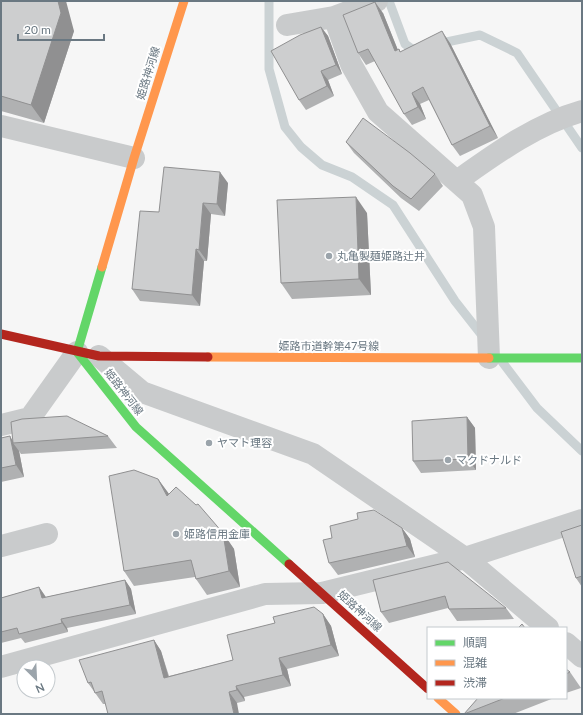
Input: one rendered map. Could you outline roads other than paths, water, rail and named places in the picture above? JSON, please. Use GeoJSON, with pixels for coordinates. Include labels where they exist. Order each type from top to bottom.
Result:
{"type":"FeatureCollection","features":[{"type":"Feature","properties":{"kind":"main road","name":"姫路神河線"},"geometry":{"type":"LineString","coordinates":[[184,1],[134,158],[77,352],[136,427],[427,688]]}},
{"type":"Feature","properties":{"kind":"main road","name":"姫路市道幹第47号線"},"geometry":{"type":"LineString","coordinates":[[1,334],[99,356],[186,358],[582,358]]}},
{"type":"Feature","properties":{"kind":"main road"},"geometry":{"type":"LineString","coordinates":[[439,699],[456,714]]}},
{"type":"Feature","properties":{"kind":"street"},"geometry":{"type":"LineString","coordinates":[[287,24],[334,17],[377,1]]}},
{"type":"Feature","properties":{"kind":"street"},"geometry":{"type":"LineString","coordinates":[[334,17],[351,64],[378,112],[472,195],[484,227],[489,358]]}},
{"type":"Feature","properties":{"kind":"street"},"geometry":{"type":"LineString","coordinates":[[457,181],[502,150],[561,117],[582,111]]}},
{"type":"Feature","properties":{"kind":"street"},"geometry":{"type":"LineString","coordinates":[[1,126],[134,158]]}},
{"type":"Feature","properties":{"kind":"street"},"geometry":{"type":"LineString","coordinates":[[1,425],[30,418],[77,352]]}},
{"type":"Feature","properties":{"kind":"street"},"geometry":{"type":"LineString","coordinates":[[99,356],[142,392],[313,454],[465,558],[547,627]]}},
{"type":"Feature","properties":{"kind":"street"},"geometry":{"type":"LineString","coordinates":[[1,667],[265,594],[322,593],[465,558],[582,520]]}},
{"type":"Feature","properties":{"kind":"street"},"geometry":{"type":"LineString","coordinates":[[1,546],[47,534]]}},
{"type":"Feature","properties":{"kind":"street"},"geometry":{"type":"LineString","coordinates":[[567,644],[582,657]]}},
{"type":"Feature","properties":{"kind":"waterway"},"geometry":{"type":"LineString","coordinates":[[269,1],[269,69],[285,127],[301,147],[322,165],[352,177],[393,205],[455,301],[484,338]]}},
{"type":"Feature","properties":{"kind":"waterway"},"geometry":{"type":"LineString","coordinates":[[389,1],[405,44],[412,49],[420,48]]}},
{"type":"Feature","properties":{"kind":"waterway"},"geometry":{"type":"LineString","coordinates":[[437,44],[480,35],[517,53],[582,148]]}},
{"type":"Feature","properties":{"kind":"waterway"},"geometry":{"type":"LineString","coordinates":[[500,359],[537,408],[582,451]]}},
{"type":"Feature","properties":{"kind":"place","name":"丸亀製麺姫路辻井"},"geometry":{"type":"Point","coordinates":[329,256]}},
{"type":"Feature","properties":{"kind":"place","name":"ヤマト理容"},"geometry":{"type":"Point","coordinates":[209,443]}},
{"type":"Feature","properties":{"kind":"place","name":"マクドナルド"},"geometry":{"type":"Point","coordinates":[448,460]}},
{"type":"Feature","properties":{"kind":"place","name":"姫路信用金庫"},"geometry":{"type":"Point","coordinates":[176,534]}}]}
